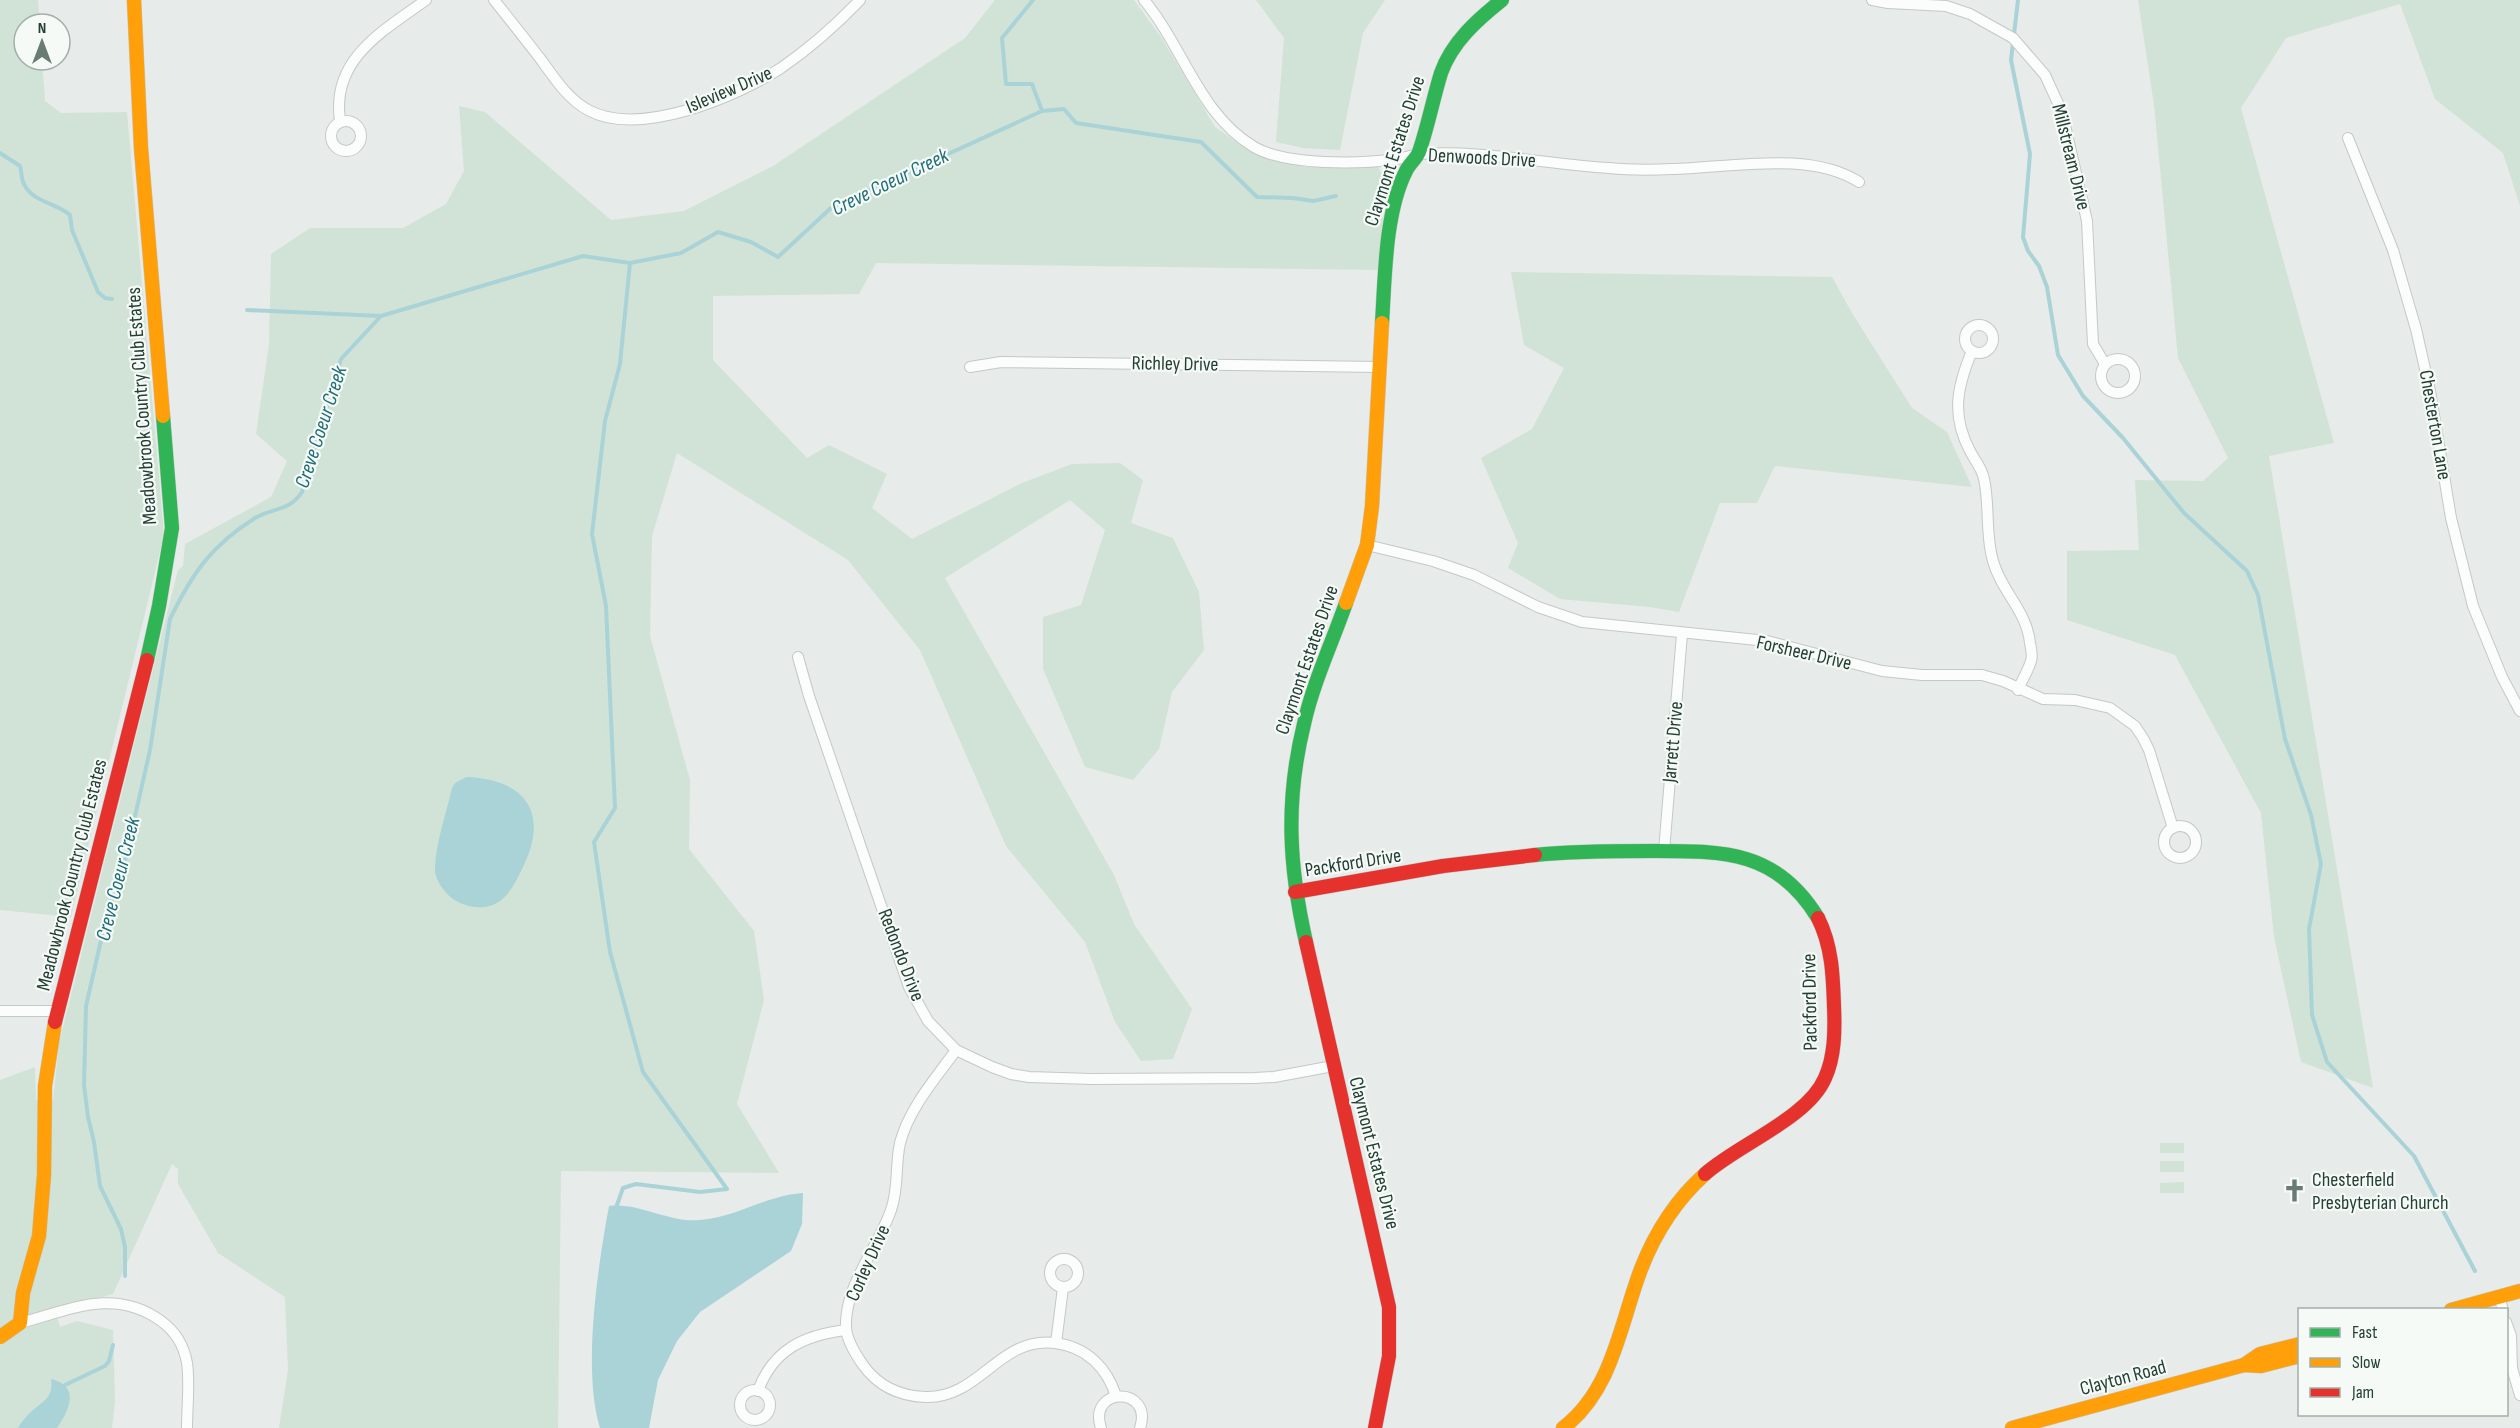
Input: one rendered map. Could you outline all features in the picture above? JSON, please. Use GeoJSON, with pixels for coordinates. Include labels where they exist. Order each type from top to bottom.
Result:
{"type":"FeatureCollection","features":[{"type":"Feature","properties":{"kind":"street","name":"Meadowbrook Country Club Estates"},"geometry":{"type":"LineString","coordinates":[[20,1323],[23,1293],[39,1236],[44,1175],[45,1086],[57,1011],[141,684],[159,606],[172,528],[141,148],[134,0]]}},
{"type":"Feature","properties":{"kind":"street"},"geometry":{"type":"LineString","coordinates":[[340,120],[339,96],[348,68],[359,53],[374,39],[426,0]]}},
{"type":"Feature","properties":{"kind":"street","name":"Isleview Drive"},"geometry":{"type":"LineString","coordinates":[[494,0],[562,88],[577,103],[608,118],[627,120],[671,113],[705,104],[758,82],[816,42],[860,0]]}},
{"type":"Feature","properties":{"kind":"street","name":"Denwoods Drive"},"geometry":{"type":"LineString","coordinates":[[1144,0],[1176,46],[1207,104],[1228,128],[1256,148],[1292,159],[1314,162],[1396,159],[1418,154],[1481,154],[1610,168],[1671,169],[1790,164],[1825,168],[1848,175],[1859,182]]}},
{"type":"Feature","properties":{"kind":"street","name":"Claymont Estates Drive"},"geometry":{"type":"LineString","coordinates":[[1375,1428],[1389,1356],[1389,1307],[1295,892],[1290,858],[1290,805],[1298,750],[1316,687],[1367,545],[1372,506],[1387,240],[1406,170],[1418,154],[1442,70],[1463,35],[1502,0]]}},
{"type":"Feature","properties":{"kind":"street","name":"Millstream Drive"},"geometry":{"type":"LineString","coordinates":[[1872,0],[1946,6],[1970,14],[2013,38],[2045,75],[2062,112],[2087,221],[2093,344],[2105,364]]}},
{"type":"Feature","properties":{"kind":"street","name":"Chesterton Lane"},"geometry":{"type":"LineString","coordinates":[[2348,138],[2393,250],[2416,329],[2430,391],[2451,518],[2473,606],[2502,677],[2520,711]]}},
{"type":"Feature","properties":{"kind":"street"},"geometry":{"type":"LineString","coordinates":[[1972,351],[1958,393],[1957,409],[1966,442],[1980,467],[1984,480],[1993,562],[2024,617],[2029,632],[2032,658],[2018,690]]}},
{"type":"Feature","properties":{"kind":"street","name":"Richley Drive"},"geometry":{"type":"LineString","coordinates":[[970,367],[1002,362],[1380,367]]}},
{"type":"Feature","properties":{"kind":"street","name":"Forsheer Drive"},"geometry":{"type":"LineString","coordinates":[[1367,545],[1434,561],[1474,575],[1560,616],[1607,626],[1767,641],[1882,671],[1922,675],[1982,675],[2003,681],[2018,690],[2043,699],[2096,703],[2110,708],[2135,726],[2149,750],[2173,828]]}},
{"type":"Feature","properties":{"kind":"street","name":"Jarrett Drive"},"geometry":{"type":"LineString","coordinates":[[1664,851],[1682,634]]}},
{"type":"Feature","properties":{"kind":"street","name":"Redondo Drive"},"geometry":{"type":"LineString","coordinates":[[798,657],[809,696],[909,987],[928,1021],[956,1050],[992,1067],[1029,1077],[1255,1078],[1274,1077],[1333,1066]]}},
{"type":"Feature","properties":{"kind":"street","name":"Packford Drive"},"geometry":{"type":"LineString","coordinates":[[1295,892],[1534,854],[1705,852],[1747,857],[1779,873],[1803,894],[1826,933],[1832,959],[1832,1055],[1820,1087],[1799,1111],[1715,1165],[1680,1199],[1661,1226],[1642,1268],[1610,1360],[1592,1402],[1573,1423],[1563,1428]]}},
{"type":"Feature","properties":{"kind":"street","name":"Meadowbrook Country Club Estates"},"geometry":{"type":"LineString","coordinates":[[0,1011],[57,1011]]}},
{"type":"Feature","properties":{"kind":"street","name":"Corley Drive"},"geometry":{"type":"LineString","coordinates":[[846,1330],[849,1303],[854,1288],[892,1207],[897,1159],[908,1123],[956,1050]]}},
{"type":"Feature","properties":{"kind":"street"},"geometry":{"type":"LineString","coordinates":[[1056,1343],[1063,1288]]}},
{"type":"Feature","properties":{"kind":"street"},"geometry":{"type":"LineString","coordinates":[[2465,1308],[2501,1303],[2520,1291]]}},
{"type":"Feature","properties":{"kind":"street"},"geometry":{"type":"LineString","coordinates":[[0,1337],[20,1323],[99,1302],[119,1302],[146,1310],[168,1326],[184,1350],[187,1365],[187,1428]]}},
{"type":"Feature","properties":{"kind":"street"},"geometry":{"type":"LineString","coordinates":[[2508,1328],[2511,1336],[2512,1368],[2520,1395]]}},
{"type":"Feature","properties":{"kind":"street"},"geometry":{"type":"LineString","coordinates":[[758,1391],[773,1361],[790,1348],[819,1335],[846,1330],[853,1348],[874,1379],[901,1392],[928,1397],[943,1395],[968,1385],[1010,1352],[1023,1345],[1056,1343],[1083,1352],[1094,1359],[1104,1369],[1116,1396]]}},
{"type":"Feature","properties":{"kind":"street","name":"Clayton Road"},"geometry":{"type":"LineString","coordinates":[[2244,1365],[2260,1354],[2298,1344]]}},
{"type":"Feature","properties":{"kind":"street","name":"Clayton Road"},"geometry":{"type":"LineString","coordinates":[[2018,1427],[2244,1365],[2261,1366],[2298,1357]]}},
{"type":"Feature","properties":{"kind":"street"},"geometry":{"type":"LineString","coordinates":[[1101,1428],[1100,1410],[1107,1401],[1116,1396],[1131,1398],[1140,1407],[1143,1414],[1140,1428]]}},
{"type":"Feature","properties":{"kind":"green space"},"geometry":{"type":"Polygon","coordinates":[[[0,0],[38,0],[39,12],[12,12],[12,72],[43,72],[45,101],[61,113],[127,112],[164,535],[71,917],[0,910],[0,0]]]}},
{"type":"Feature","properties":{"kind":"green space"},"geometry":{"type":"Polygon","coordinates":[[[995,0],[1134,0],[1161,37],[1215,127],[1238,143],[1268,158],[1306,167],[1349,164],[1378,167],[1386,181],[1378,270],[876,263],[859,294],[713,296],[713,360],[807,458],[829,445],[887,474],[872,508],[912,539],[1022,483],[1072,464],[1120,463],[1143,480],[1131,523],[1173,538],[1199,592],[1204,650],[1172,692],[1159,749],[1133,780],[1085,767],[1043,669],[1043,617],[1081,605],[1105,530],[1070,500],[945,578],[1114,875],[1134,924],[1192,1009],[1173,1059],[1141,1061],[1115,1022],[1085,942],[1006,846],[920,650],[848,560],[677,453],[652,536],[650,636],[690,780],[689,849],[754,931],[764,1000],[737,1104],[779,1173],[561,1171],[558,1428],[279,1428],[288,1370],[285,1297],[218,1253],[178,1184],[178,1169],[172,1164],[113,1294],[13,1320],[0,1330],[0,1080],[35,1067],[36,1100],[53,1101],[59,1043],[178,570],[183,566],[185,544],[271,497],[287,461],[256,434],[269,344],[271,254],[310,228],[403,228],[446,204],[464,171],[459,106],[485,112],[611,220],[684,211],[773,166],[965,38],[995,0]]]}},
{"type":"Feature","properties":{"kind":"green space"},"geometry":{"type":"Polygon","coordinates":[[[1256,0],[1385,0],[1363,33],[1340,150],[1303,148],[1276,142],[1284,38],[1256,0]]]}},
{"type":"Feature","properties":{"kind":"green space"},"geometry":{"type":"Polygon","coordinates":[[[2138,0],[2520,0],[2520,206],[2503,153],[2435,99],[2400,4],[2286,38],[2241,108],[2334,443],[2269,456],[2373,1088],[2301,1062],[2274,937],[2261,813],[2175,655],[2067,620],[2067,551],[2139,550],[2135,480],[2203,481],[2228,458],[2178,358],[2154,105],[2138,0]]]}},
{"type":"Feature","properties":{"kind":"green space"},"geometry":{"type":"Polygon","coordinates":[[[1511,272],[1832,277],[1912,408],[1947,432],[1972,487],[1775,466],[1757,503],[1720,503],[1679,612],[1650,607],[1560,599],[1508,568],[1518,543],[1481,458],[1532,429],[1564,368],[1524,345],[1511,272]]]}},
{"type":"Feature","properties":{"kind":"green space"},"geometry":{"type":"Polygon","coordinates":[[[2160,1143],[2184,1143],[2184,1153],[2160,1153],[2160,1143]]]}},
{"type":"Feature","properties":{"kind":"green space"},"geometry":{"type":"Polygon","coordinates":[[[2160,1161],[2184,1161],[2184,1172],[2160,1172],[2160,1161]]]}},
{"type":"Feature","properties":{"kind":"green space"},"geometry":{"type":"Polygon","coordinates":[[[2184,1182],[2184,1193],[2160,1193],[2160,1183],[2184,1182]]]}},
{"type":"Feature","properties":{"kind":"green space"},"geometry":{"type":"Polygon","coordinates":[[[57,1318],[60,1327],[77,1321],[113,1330],[115,1402],[112,1428],[0,1428],[0,1346],[21,1328],[57,1318]]]}},
{"type":"Feature","properties":{"kind":"water"},"geometry":{"type":"Polygon","coordinates":[[[466,777],[504,784],[527,802],[532,815],[534,830],[531,847],[523,867],[507,894],[500,901],[489,906],[464,905],[453,899],[441,885],[435,872],[439,838],[452,788],[455,783],[466,777]]]}},
{"type":"Feature","properties":{"kind":"water"},"geometry":{"type":"Polygon","coordinates":[[[803,1193],[802,1224],[791,1251],[700,1312],[677,1341],[658,1380],[649,1428],[600,1428],[592,1377],[592,1348],[600,1258],[609,1206],[631,1207],[676,1219],[700,1220],[803,1193]]]}},
{"type":"Feature","properties":{"kind":"water"},"geometry":{"type":"Polygon","coordinates":[[[51,1379],[66,1387],[70,1400],[57,1428],[18,1428],[26,1416],[49,1395],[51,1379]]]}},
{"type":"Feature","properties":{"kind":"waterway","name":"Creve Coeur Creek"},"geometry":{"type":"LineString","coordinates":[[125,1276],[125,1247],[121,1229],[100,1186],[88,1117],[84,1085],[86,1006],[107,914],[124,865],[150,750],[170,619],[195,574],[226,539],[255,518],[292,503],[302,492],[341,359],[381,316],[583,256],[630,263],[681,253],[718,232],[751,242],[778,257],[832,207],[1042,111],[1032,84],[1006,84],[1002,38],[1033,0]]}},
{"type":"Feature","properties":{"kind":"waterway"},"geometry":{"type":"LineString","coordinates":[[2018,0],[2011,60],[2030,154],[2023,237],[2028,251],[2039,266],[2047,287],[2058,355],[2083,396],[2123,438],[2184,513],[2247,571],[2258,595],[2285,739],[2311,815],[2321,864],[2309,929],[2312,1015],[2327,1062],[2414,1156],[2475,1271]]}},
{"type":"Feature","properties":{"kind":"waterway"},"geometry":{"type":"LineString","coordinates":[[1042,111],[1064,109],[1076,123],[1201,142],[1257,197],[1313,201],[1336,196]]}},
{"type":"Feature","properties":{"kind":"waterway"},"geometry":{"type":"LineString","coordinates":[[0,153],[20,166],[25,186],[34,196],[70,215],[72,230],[98,292],[105,298],[112,299]]}},
{"type":"Feature","properties":{"kind":"waterway"},"geometry":{"type":"LineString","coordinates":[[617,1205],[623,1188],[636,1184],[700,1192],[727,1189],[643,1072],[610,952],[594,842],[615,808],[606,606],[592,534],[605,421],[620,364],[630,263]]}},
{"type":"Feature","properties":{"kind":"waterway"},"geometry":{"type":"LineString","coordinates":[[247,310],[381,316]]}},
{"type":"Feature","properties":{"kind":"waterway","name":"Creve Coeur Creek"},"geometry":{"type":"LineString","coordinates":[[65,1385],[105,1366],[109,1361],[113,1345]]}},
{"type":"Feature","properties":{"kind":"traffic: fast"},"geometry":{"type":"LineString","coordinates":[[1382,323],[1387,245],[1394,206],[1406,171],[1419,152],[1441,73],[1459,42],[1502,0]]}},
{"type":"Feature","properties":{"kind":"traffic: fast"},"geometry":{"type":"LineString","coordinates":[[147,660],[172,528],[163,416]]}},
{"type":"Feature","properties":{"kind":"traffic: fast"},"geometry":{"type":"LineString","coordinates":[[1306,942],[1296,887],[1291,834],[1294,780],[1308,709],[1346,603]]}},
{"type":"Feature","properties":{"kind":"traffic: fast"},"geometry":{"type":"LineString","coordinates":[[1535,855],[1676,851],[1724,854],[1765,866],[1784,878],[1802,895],[1818,918]]}},
{"type":"Feature","properties":{"kind":"traffic: slow"},"geometry":{"type":"LineString","coordinates":[[134,0],[141,148],[163,416]]}},
{"type":"Feature","properties":{"kind":"traffic: slow"},"geometry":{"type":"LineString","coordinates":[[1346,603],[1367,545],[1372,506],[1382,323]]}},
{"type":"Feature","properties":{"kind":"traffic: slow"},"geometry":{"type":"LineString","coordinates":[[0,1337],[20,1323],[23,1293],[39,1236],[44,1175],[45,1086],[55,1022]]}},
{"type":"Feature","properties":{"kind":"traffic: slow"},"geometry":{"type":"LineString","coordinates":[[1563,1428],[1580,1413],[1604,1375],[1613,1355],[1641,1269],[1660,1230],[1676,1206],[1705,1174]]}},
{"type":"Feature","properties":{"kind":"traffic: slow"},"geometry":{"type":"LineString","coordinates":[[2458,1308],[2520,1291]]}},
{"type":"Feature","properties":{"kind":"traffic: slow"},"geometry":{"type":"LineString","coordinates":[[2012,1428],[2244,1365],[2260,1354],[2298,1344]]}},
{"type":"Feature","properties":{"kind":"traffic: slow"},"geometry":{"type":"LineString","coordinates":[[2244,1365],[2261,1366],[2298,1357]]}},
{"type":"Feature","properties":{"kind":"traffic: jam"},"geometry":{"type":"LineString","coordinates":[[55,1022],[147,660]]}},
{"type":"Feature","properties":{"kind":"traffic: jam"},"geometry":{"type":"LineString","coordinates":[[1295,892],[1443,866],[1535,855]]}},
{"type":"Feature","properties":{"kind":"traffic: jam"},"geometry":{"type":"LineString","coordinates":[[1705,1174],[1789,1118],[1804,1106],[1825,1078],[1834,1043],[1834,994],[1829,950],[1818,918]]}},
{"type":"Feature","properties":{"kind":"traffic: jam"},"geometry":{"type":"LineString","coordinates":[[1306,942],[1389,1307],[1389,1356],[1375,1428]]}},
{"type":"Feature","properties":{"kind":"place","name":"Chesterfield Presbyterian Church"},"geometry":{"type":"Point","coordinates":[2294,1191]}}]}
